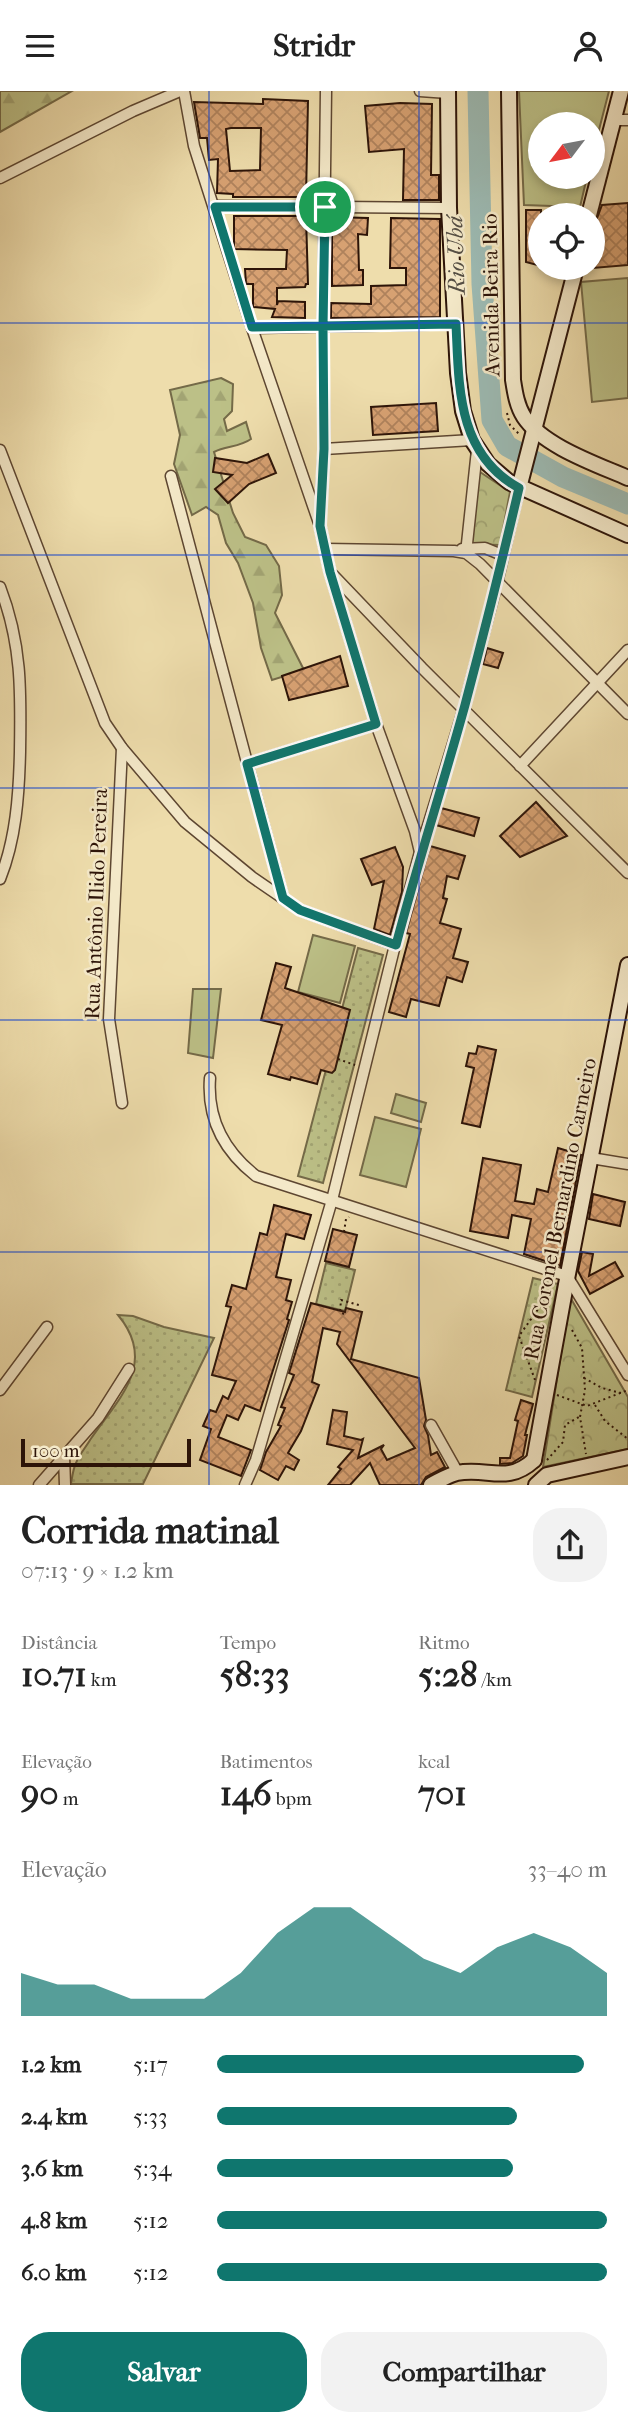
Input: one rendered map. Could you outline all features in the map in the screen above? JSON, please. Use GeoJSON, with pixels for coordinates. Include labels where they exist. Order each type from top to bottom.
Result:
{"type":"FeatureCollection","features":[{"type":"Feature","properties":{"kind":"main road","name":"Avenida Beira Rio"},"geometry":{"type":"LineString","coordinates":[[509,91],[513,380],[517,401],[533,437],[628,478]]}},
{"type":"Feature","properties":{"kind":"main road"},"geometry":{"type":"LineString","coordinates":[[592,203],[621,91]]}},
{"type":"Feature","properties":{"kind":"main road","name":"Avenida Beira Rio"},"geometry":{"type":"LineString","coordinates":[[449,92],[449,208],[458,373],[463,411],[475,445],[503,478],[519,488],[628,535]]}},
{"type":"Feature","properties":{"kind":"main road"},"geometry":{"type":"LineString","coordinates":[[519,488],[573,280]]}},
{"type":"Feature","properties":{"kind":"main road","name":"Rua Coronel Bernardino Carneiro"},"geometry":{"type":"LineString","coordinates":[[539,1472],[541,1387],[561,1311],[628,965]]}},
{"type":"Feature","properties":{"kind":"main road"},"geometry":{"type":"LineString","coordinates":[[431,1485],[458,1473],[513,1474],[524,1469],[539,1472],[589,1466],[628,1457]]}},
{"type":"Feature","properties":{"kind":"main road"},"geometry":{"type":"LineString","coordinates":[[513,1474],[526,1485]]}},
{"type":"Feature","properties":{"kind":"street"},"geometry":{"type":"LineString","coordinates":[[0,178],[133,111],[182,91],[189,126],[252,327],[320,526],[330,572],[376,724],[420,852]]}},
{"type":"Feature","properties":{"kind":"street"},"geometry":{"type":"LineString","coordinates":[[320,526],[324,449],[326,91]]}},
{"type":"Feature","properties":{"kind":"street"},"geometry":{"type":"LineString","coordinates":[[420,91],[449,92]]}},
{"type":"Feature","properties":{"kind":"street"},"geometry":{"type":"LineString","coordinates":[[613,120],[628,120]]}},
{"type":"Feature","properties":{"kind":"street"},"geometry":{"type":"LineString","coordinates":[[215,207],[449,208]]}},
{"type":"Feature","properties":{"kind":"street"},"geometry":{"type":"LineString","coordinates":[[252,327],[456,324]]}},
{"type":"Feature","properties":{"kind":"street"},"geometry":{"type":"LineString","coordinates":[[324,449],[475,445],[467,551]]}},
{"type":"Feature","properties":{"kind":"street"},"geometry":{"type":"LineString","coordinates":[[0,450],[5,477],[105,723],[122,748],[185,822],[251,877],[300,910],[396,945]]}},
{"type":"Feature","properties":{"kind":"street"},"geometry":{"type":"LineString","coordinates":[[171,476],[283,898]]}},
{"type":"Feature","properties":{"kind":"street"},"geometry":{"type":"LineString","coordinates":[[245,1485],[256,1460],[332,1200],[420,852],[464,708],[519,488]]}},
{"type":"Feature","properties":{"kind":"street"},"geometry":{"type":"LineString","coordinates":[[325,549],[467,551],[485,548],[502,555]]}},
{"type":"Feature","properties":{"kind":"street"},"geometry":{"type":"LineString","coordinates":[[467,551],[628,714]]}},
{"type":"Feature","properties":{"kind":"street"},"geometry":{"type":"LineString","coordinates":[[330,572],[628,873]]}},
{"type":"Feature","properties":{"kind":"street"},"geometry":{"type":"LineString","coordinates":[[0,587],[10,615],[22,684],[14,828],[9,858],[0,879]]}},
{"type":"Feature","properties":{"kind":"street"},"geometry":{"type":"LineString","coordinates":[[520,766],[628,650]]}},
{"type":"Feature","properties":{"kind":"street"},"geometry":{"type":"LineString","coordinates":[[247,764],[376,724]]}},
{"type":"Feature","properties":{"kind":"street","name":"Rua Antônio Ilido Pereira"},"geometry":{"type":"LineString","coordinates":[[122,748],[109,1019],[122,1103]]}},
{"type":"Feature","properties":{"kind":"street"},"geometry":{"type":"LineString","coordinates":[[210,1078],[213,1113],[221,1138],[240,1163],[256,1176],[567,1278],[628,1375]]}},
{"type":"Feature","properties":{"kind":"street"},"geometry":{"type":"LineString","coordinates":[[591,1158],[628,1164]]}},
{"type":"Feature","properties":{"kind":"street"},"geometry":{"type":"LineString","coordinates":[[0,1390],[47,1327]]}},
{"type":"Feature","properties":{"kind":"street"},"geometry":{"type":"LineString","coordinates":[[39,1485],[98,1418],[129,1369]]}},
{"type":"Feature","properties":{"kind":"street"},"geometry":{"type":"LineString","coordinates":[[431,1425],[458,1473]]}},
{"type":"Feature","properties":{"kind":"street"},"geometry":{"type":"LineString","coordinates":[[64,1456],[65,1485]]}},
{"type":"Feature","properties":{"kind":"path"},"geometry":{"type":"LineString","coordinates":[[338,1059],[356,1065]]}},
{"type":"Feature","properties":{"kind":"path"},"geometry":{"type":"LineString","coordinates":[[344,1232],[346,1219],[354,1218]]}},
{"type":"Feature","properties":{"kind":"path"},"geometry":{"type":"LineString","coordinates":[[567,1278],[552,1291],[519,1336],[541,1387],[587,1406],[628,1390]]}},
{"type":"Feature","properties":{"kind":"path"},"geometry":{"type":"LineString","coordinates":[[345,1314],[340,1311],[341,1300],[362,1306]]}},
{"type":"Feature","properties":{"kind":"path"},"geometry":{"type":"LineString","coordinates":[[561,1311],[582,1347],[584,1378],[580,1417],[589,1466]]}},
{"type":"Feature","properties":{"kind":"path"},"geometry":{"type":"LineString","coordinates":[[584,1378],[602,1388],[622,1393]]}},
{"type":"Feature","properties":{"kind":"path"},"geometry":{"type":"LineString","coordinates":[[595,1404],[605,1421],[628,1439]]}},
{"type":"Feature","properties":{"kind":"path"},"geometry":{"type":"LineString","coordinates":[[539,1472],[563,1442],[565,1425],[580,1417]]}},
{"type":"Feature","properties":{"kind":"green space"},"geometry":{"type":"Polygon","coordinates":[[[0,91],[72,91],[0,132],[0,91]]]}},
{"type":"Feature","properties":{"kind":"green space"},"geometry":{"type":"Polygon","coordinates":[[[519,91],[609,91],[604,112],[528,112],[528,189],[584,189],[581,203],[524,205],[519,91]]]}},
{"type":"Feature","properties":{"kind":"green space"},"geometry":{"type":"Polygon","coordinates":[[[628,278],[628,398],[592,402],[581,282],[628,278]]]}},
{"type":"Feature","properties":{"kind":"green space"},"geometry":{"type":"Polygon","coordinates":[[[221,378],[233,384],[232,411],[224,419],[227,431],[246,422],[251,439],[214,452],[233,513],[245,537],[266,545],[279,566],[282,595],[275,613],[304,670],[272,680],[261,648],[253,603],[238,563],[226,543],[218,515],[206,507],[192,515],[174,464],[180,435],[170,390],[221,378]]]}},
{"type":"Feature","properties":{"kind":"green space"},"geometry":{"type":"Polygon","coordinates":[[[477,470],[510,492],[500,545],[471,544],[477,470]]]}},
{"type":"Feature","properties":{"kind":"green space"},"geometry":{"type":"Polygon","coordinates":[[[313,935],[355,946],[340,1003],[298,992],[313,935]]]}},
{"type":"Feature","properties":{"kind":"green space"},"geometry":{"type":"Polygon","coordinates":[[[358,948],[383,955],[323,1183],[298,1176],[358,948]]]}},
{"type":"Feature","properties":{"kind":"green space"},"geometry":{"type":"Polygon","coordinates":[[[193,989],[221,989],[213,1058],[188,1053],[193,989]]]}},
{"type":"Feature","properties":{"kind":"green space"},"geometry":{"type":"Polygon","coordinates":[[[396,1094],[426,1103],[421,1122],[391,1113],[396,1094]]]}},
{"type":"Feature","properties":{"kind":"green space"},"geometry":{"type":"Polygon","coordinates":[[[375,1117],[421,1129],[406,1187],[360,1175],[375,1117]]]}},
{"type":"Feature","properties":{"kind":"green space"},"geometry":{"type":"Polygon","coordinates":[[[326,1263],[355,1270],[345,1311],[316,1304],[326,1263]]]}},
{"type":"Feature","properties":{"kind":"green space"},"geometry":{"type":"Polygon","coordinates":[[[533,1278],[558,1284],[532,1397],[506,1390],[533,1278]]]}},
{"type":"Feature","properties":{"kind":"green space"},"geometry":{"type":"Polygon","coordinates":[[[570,1297],[628,1397],[628,1449],[543,1467],[570,1297]]]}},
{"type":"Feature","properties":{"kind":"green space"},"geometry":{"type":"Polygon","coordinates":[[[118,1315],[133,1316],[164,1327],[214,1338],[143,1484],[71,1484],[77,1460],[130,1380],[135,1349],[129,1332],[118,1315]]]}},
{"type":"Feature","properties":{"kind":"building"},"geometry":{"type":"Polygon","coordinates":[[[263,99],[308,101],[306,197],[233,197],[233,194],[217,193],[218,159],[209,160],[207,138],[200,138],[194,102],[263,104],[263,99]],[[261,128],[226,129],[230,171],[260,170],[261,128]]]}},
{"type":"Feature","properties":{"kind":"building"},"geometry":{"type":"Polygon","coordinates":[[[432,104],[431,175],[439,175],[439,200],[403,200],[404,149],[369,152],[365,106],[432,104]]]}},
{"type":"Feature","properties":{"kind":"building"},"geometry":{"type":"Polygon","coordinates":[[[628,203],[628,265],[605,267],[605,205],[628,203]]]}},
{"type":"Feature","properties":{"kind":"building"},"geometry":{"type":"Polygon","coordinates":[[[526,210],[528,210],[528,263],[526,210]]]}},
{"type":"Feature","properties":{"kind":"building"},"geometry":{"type":"Polygon","coordinates":[[[234,216],[306,216],[308,284],[305,287],[277,288],[277,305],[278,301],[305,302],[305,318],[272,317],[275,309],[253,307],[253,284],[246,284],[245,269],[286,269],[287,250],[234,249],[234,216]]]}},
{"type":"Feature","properties":{"kind":"building"},"geometry":{"type":"Polygon","coordinates":[[[332,217],[368,218],[367,235],[358,234],[359,270],[363,270],[363,285],[332,286],[332,217]]]}},
{"type":"Feature","properties":{"kind":"building"},"geometry":{"type":"Polygon","coordinates":[[[391,218],[440,219],[440,317],[331,318],[331,303],[371,304],[371,286],[406,285],[406,268],[390,268],[391,218]]]}},
{"type":"Feature","properties":{"kind":"building"},"geometry":{"type":"Polygon","coordinates":[[[436,403],[438,431],[373,435],[371,407],[436,403]]]}},
{"type":"Feature","properties":{"kind":"building"},"geometry":{"type":"Polygon","coordinates":[[[268,454],[276,473],[249,484],[228,503],[215,489],[232,475],[213,472],[215,458],[247,463],[268,454]]]}},
{"type":"Feature","properties":{"kind":"building"},"geometry":{"type":"Polygon","coordinates":[[[487,648],[503,653],[498,668],[483,664],[487,648]]]}},
{"type":"Feature","properties":{"kind":"building"},"geometry":{"type":"Polygon","coordinates":[[[340,656],[348,686],[289,700],[282,676],[340,656]]]}},
{"type":"Feature","properties":{"kind":"building"},"geometry":{"type":"Polygon","coordinates":[[[536,802],[567,836],[520,857],[500,836],[536,802]]]}},
{"type":"Feature","properties":{"kind":"building"},"geometry":{"type":"Polygon","coordinates":[[[441,808],[479,818],[474,836],[436,825],[441,808]]]}},
{"type":"Feature","properties":{"kind":"building"},"geometry":{"type":"Polygon","coordinates":[[[430,846],[465,856],[458,879],[447,876],[443,898],[447,899],[440,923],[461,929],[453,958],[468,962],[462,982],[447,977],[439,1006],[411,999],[406,1017],[389,1012],[410,934],[406,933],[430,846]]]}},
{"type":"Feature","properties":{"kind":"building"},"geometry":{"type":"Polygon","coordinates":[[[395,847],[403,867],[402,892],[390,935],[374,929],[384,881],[372,885],[361,859],[395,847]]]}},
{"type":"Feature","properties":{"kind":"building"},"geometry":{"type":"Polygon","coordinates":[[[276,963],[291,967],[285,988],[350,1010],[335,1070],[332,1073],[321,1070],[317,1084],[268,1074],[282,1025],[261,1020],[276,963]]]}},
{"type":"Feature","properties":{"kind":"building"},"geometry":{"type":"Polygon","coordinates":[[[478,1046],[496,1050],[480,1127],[462,1123],[474,1068],[466,1066],[469,1053],[476,1054],[478,1046]]]}},
{"type":"Feature","properties":{"kind":"building"},"geometry":{"type":"Polygon","coordinates":[[[558,1148],[581,1155],[560,1266],[524,1254],[531,1219],[512,1215],[508,1238],[470,1231],[483,1158],[521,1165],[515,1201],[534,1204],[537,1189],[548,1192],[558,1148]]]}},
{"type":"Feature","properties":{"kind":"building"},"geometry":{"type":"Polygon","coordinates":[[[593,1194],[625,1202],[620,1226],[589,1219],[593,1194]]]}},
{"type":"Feature","properties":{"kind":"building"},"geometry":{"type":"Polygon","coordinates":[[[274,1205],[311,1215],[304,1239],[286,1234],[276,1277],[291,1280],[286,1300],[292,1302],[287,1319],[289,1320],[260,1411],[245,1405],[238,1420],[227,1415],[218,1437],[251,1450],[241,1476],[200,1460],[211,1429],[203,1426],[210,1410],[216,1412],[223,1396],[228,1399],[236,1381],[212,1375],[231,1307],[226,1306],[232,1285],[246,1289],[260,1233],[267,1235],[274,1205]]]}},
{"type":"Feature","properties":{"kind":"building"},"geometry":{"type":"Polygon","coordinates":[[[333,1229],[357,1235],[349,1267],[325,1261],[333,1229]]]}},
{"type":"Feature","properties":{"kind":"building"},"geometry":{"type":"Polygon","coordinates":[[[582,1252],[593,1254],[589,1276],[615,1262],[623,1276],[590,1294],[578,1271],[582,1252]]]}},
{"type":"Feature","properties":{"kind":"building"},"geometry":{"type":"Polygon","coordinates":[[[311,1303],[345,1312],[346,1308],[362,1312],[351,1359],[419,1378],[426,1420],[424,1426],[431,1455],[437,1452],[445,1467],[426,1477],[421,1485],[380,1485],[370,1463],[350,1485],[328,1485],[341,1469],[338,1467],[353,1450],[327,1444],[333,1410],[347,1412],[344,1436],[363,1439],[358,1458],[384,1445],[381,1449],[387,1460],[415,1448],[337,1344],[340,1332],[323,1328],[312,1382],[319,1385],[301,1431],[288,1453],[299,1460],[294,1470],[286,1466],[278,1480],[260,1470],[266,1452],[281,1426],[278,1425],[285,1408],[281,1407],[294,1375],[289,1373],[311,1303]]]}},
{"type":"Feature","properties":{"kind":"building"},"geometry":{"type":"Polygon","coordinates":[[[521,1400],[533,1404],[523,1456],[512,1463],[500,1464],[500,1458],[510,1458],[518,1421],[515,1420],[521,1400]]]}},
{"type":"Feature","properties":{"kind":"waterway","name":"Rio Ubá"},"geometry":{"type":"LineString","coordinates":[[478,91],[482,284],[492,420],[507,446],[563,477],[628,504]]}},
{"type":"Feature","properties":{"kind":"route"},"geometry":{"type":"LineString","coordinates":[[325,207],[215,207],[252,327],[323,327],[456,324],[463,411],[472,440],[488,464],[519,488],[464,708],[420,852],[396,945],[300,910],[283,898],[247,764],[376,724],[330,572],[320,526],[324,449],[323,327],[325,207]]}}]}
